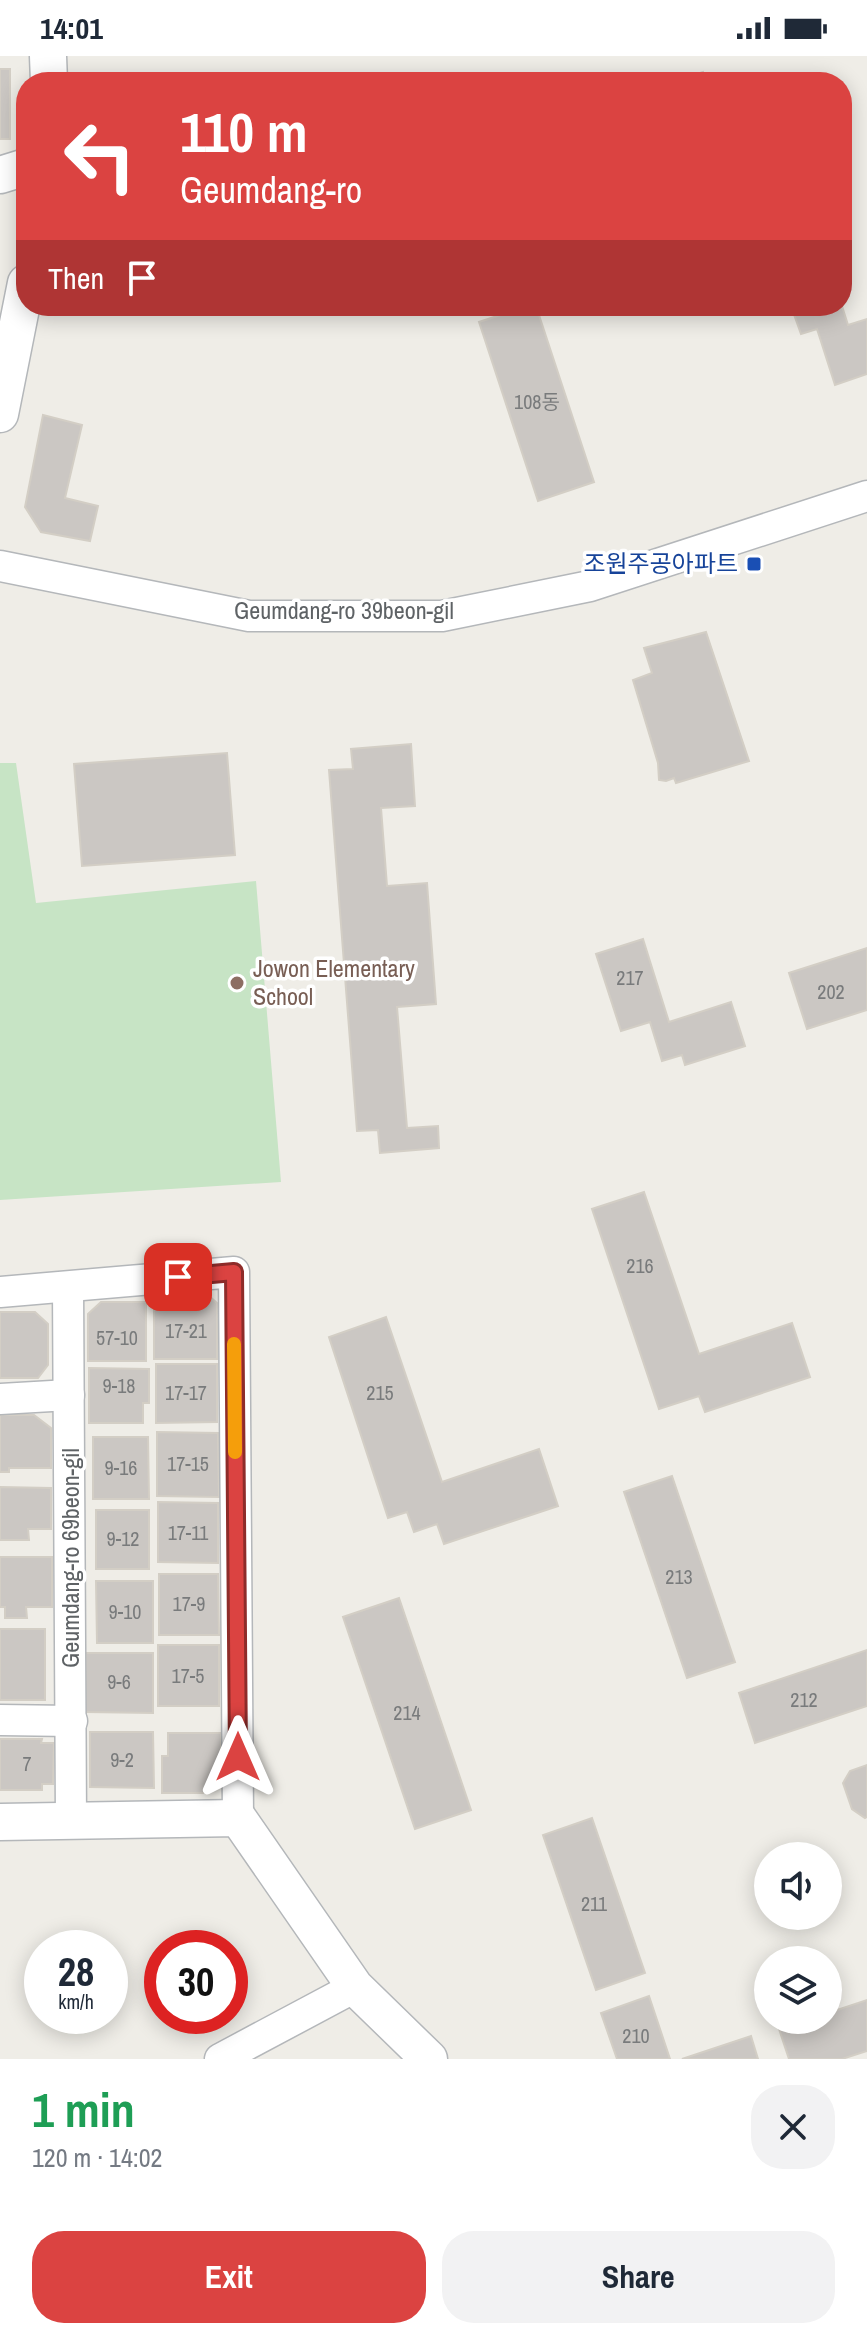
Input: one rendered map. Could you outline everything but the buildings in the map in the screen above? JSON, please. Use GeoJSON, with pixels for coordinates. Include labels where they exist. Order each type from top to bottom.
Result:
{"type":"FeatureCollection","features":[{"type":"Feature","properties":{"kind":"street"},"geometry":{"type":"LineString","coordinates":[[1,410],[20,316]]}},
{"type":"Feature","properties":{"kind":"street","name":"Geumdang-ro 39beon-gil"},"geometry":{"type":"LineString","coordinates":[[0,566],[249,616],[442,616],[590,586],[867,496]]}},
{"type":"Feature","properties":{"kind":"street"},"geometry":{"type":"LineString","coordinates":[[0,1292],[234,1272],[238,1818],[355,1987],[429,2059]]}},
{"type":"Feature","properties":{"kind":"street","name":"Geumdang-ro 69beon-gil"},"geometry":{"type":"LineString","coordinates":[[68,1287],[71,1821]]}},
{"type":"Feature","properties":{"kind":"street"},"geometry":{"type":"LineString","coordinates":[[0,1399],[69,1395]]}},
{"type":"Feature","properties":{"kind":"street"},"geometry":{"type":"LineString","coordinates":[[0,1720],[72,1721]]}},
{"type":"Feature","properties":{"kind":"street"},"geometry":{"type":"LineString","coordinates":[[0,1822],[238,1818]]}},
{"type":"Feature","properties":{"kind":"street"},"geometry":{"type":"LineString","coordinates":[[220,2059],[355,1987]]}},
{"type":"Feature","properties":{"kind":"green space"},"geometry":{"type":"Polygon","coordinates":[[[0,763],[16,763],[36,903],[256,881],[281,1182],[0,1200],[0,763]]]}},
{"type":"Feature","properties":{"kind":"slow traffic"},"geometry":{"type":"LineString","coordinates":[[234,1344],[235,1452]]}},
{"type":"Feature","properties":{"kind":"place","name":"조원주공아파트"},"geometry":{"type":"Point","coordinates":[754,564]}},
{"type":"Feature","properties":{"kind":"place","name":"Jowon Elementary School"},"geometry":{"type":"Point","coordinates":[237,983]}},
{"type":"Feature","properties":{"kind":"route"},"geometry":{"type":"LineString","coordinates":[[178,1277],[234,1272],[238,1757]]}}]}
